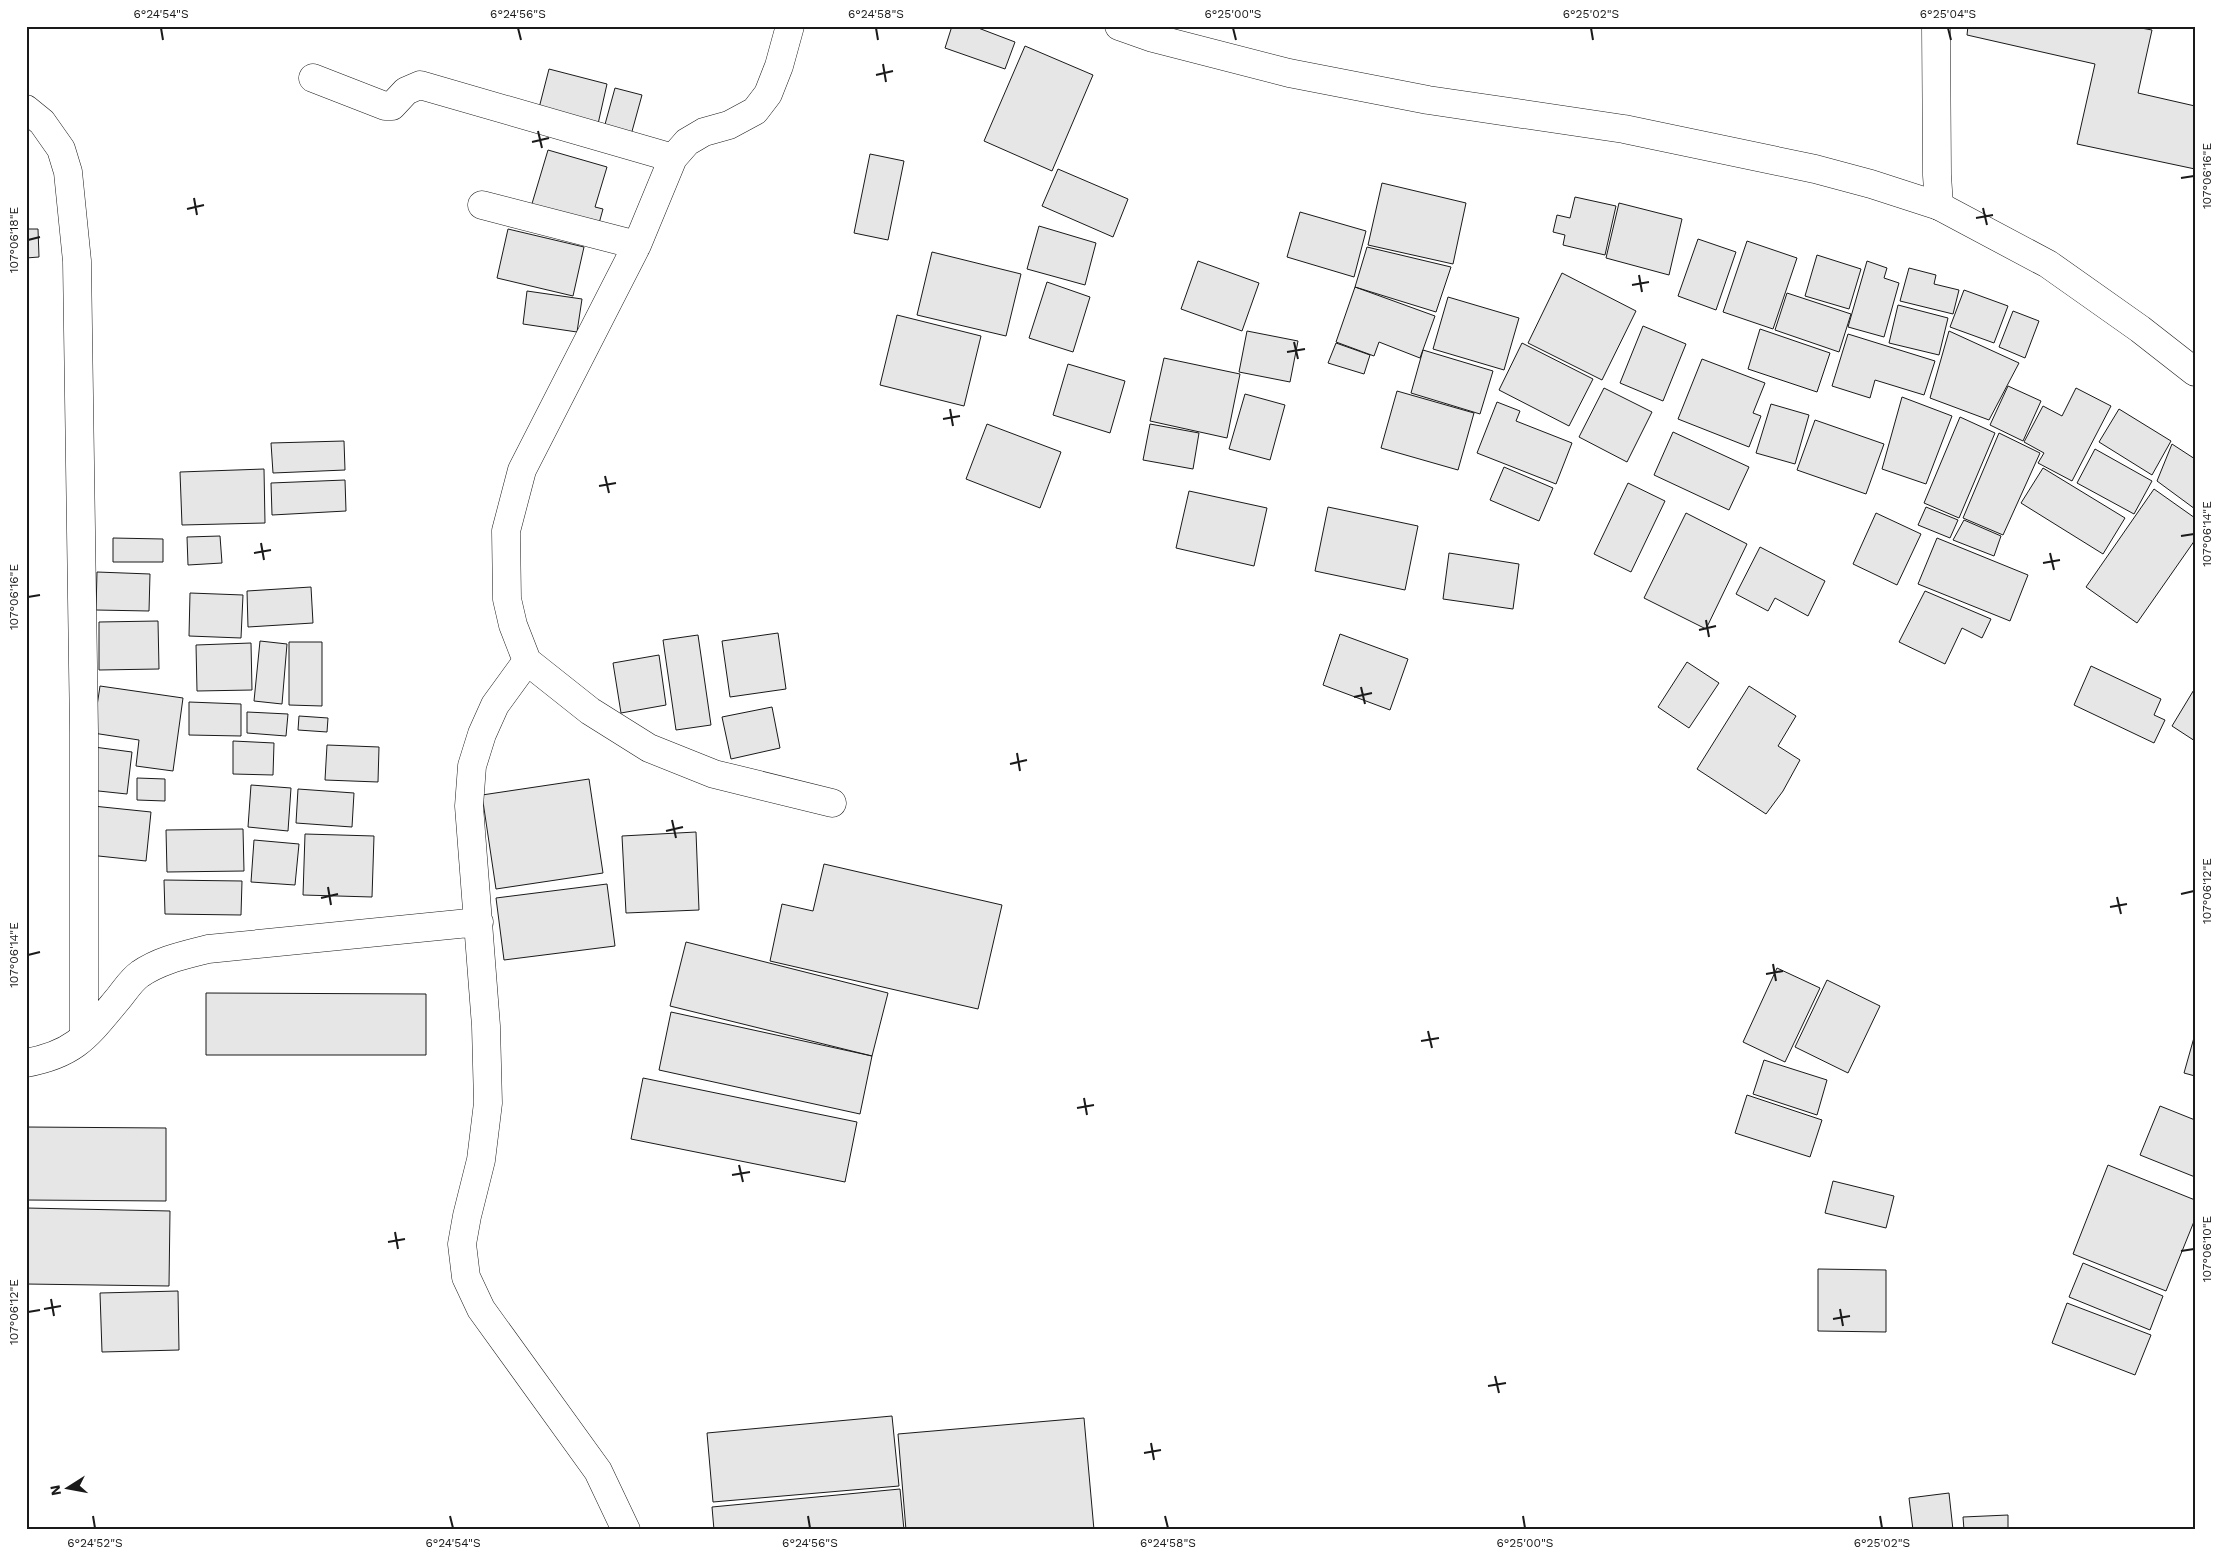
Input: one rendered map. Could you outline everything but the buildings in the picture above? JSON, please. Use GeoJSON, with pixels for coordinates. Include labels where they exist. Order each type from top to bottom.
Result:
{"type":"FeatureCollection","features":[{"type":"Feature","properties":{"kind":"street"},"geometry":{"type":"LineString","coordinates":[[790,26],[768,94],[755,111],[729,125],[704,132],[688,142],[673,158],[637,245],[522,470],[506,531],[507,599],[513,625],[527,661],[590,712],[649,748],[714,774],[832,803]]}},
{"type":"Feature","properties":{"kind":"street"},"geometry":{"type":"LineString","coordinates":[[1119,26],[1153,38],[1289,73],[1428,100],[1624,129],[1815,170],[1939,206],[2048,264],[2140,329],[2195,372]]}},
{"type":"Feature","properties":{"kind":"street"},"geometry":{"type":"LineString","coordinates":[[1936,26],[1939,206]]}},
{"type":"Feature","properties":{"kind":"street"},"geometry":{"type":"LineString","coordinates":[[313,78],[385,106],[392,106],[406,91],[420,85],[673,158]]}},
{"type":"Feature","properties":{"kind":"street"},"geometry":{"type":"LineString","coordinates":[[26,108],[42,122],[61,149],[68,172],[78,261],[84,732],[84,1037]]}},
{"type":"Feature","properties":{"kind":"street"},"geometry":{"type":"LineString","coordinates":[[482,205],[637,245]]}},
{"type":"Feature","properties":{"kind":"street"},"geometry":{"type":"LineString","coordinates":[[527,661],[494,705],[472,766],[469,806],[486,1026],[488,1103],[481,1160],[466,1216],[462,1244],[466,1277],[481,1309],[598,1471],[626,1530]]}},
{"type":"Feature","properties":{"kind":"street"},"geometry":{"type":"LineString","coordinates":[[26,1063],[51,1058],[69,1050],[84,1037],[139,974],[169,959],[208,948],[479,922]]}}]}
